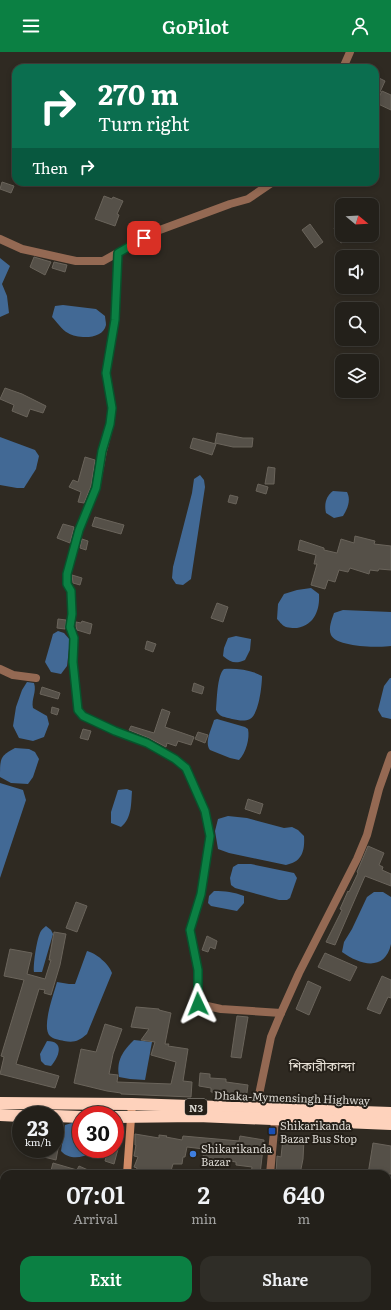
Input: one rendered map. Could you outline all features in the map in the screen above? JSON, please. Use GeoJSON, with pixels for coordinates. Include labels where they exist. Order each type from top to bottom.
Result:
{"type":"FeatureCollection","features":[{"type":"Feature","properties":{"kind":"highway","name":"Dhaka-Mymensingh Highway"},"geometry":{"type":"LineString","coordinates":[[0,1103],[132,1104],[391,1113]]}},
{"type":"Feature","properties":{"kind":"highway"},"geometry":{"type":"LineString","coordinates":[[0,1115],[12,1116]]}},
{"type":"Feature","properties":{"kind":"highway","name":"Dhaka-Mymensingh Highway"},"geometry":{"type":"LineString","coordinates":[[124,1118],[198,1116],[391,1124]]}},
{"type":"Feature","properties":{"kind":"street"},"geometry":{"type":"LineString","coordinates":[[345,64],[350,52]]}},
{"type":"Feature","properties":{"kind":"street"},"geometry":{"type":"LineString","coordinates":[[0,240],[22,250],[76,261],[103,261],[157,231],[230,204],[248,199],[267,186]]}},
{"type":"Feature","properties":{"kind":"street"},"geometry":{"type":"LineString","coordinates":[[118,253],[115,320],[106,373],[112,408],[110,424],[102,451],[96,488],[79,530],[67,574],[67,584],[71,591],[72,614],[70,627],[74,638],[73,662],[78,710],[83,716],[115,731],[147,743],[175,759],[186,768],[205,811],[210,836],[201,894],[190,930],[198,970],[198,1004],[221,1009],[281,1013]]}},
{"type":"Feature","properties":{"kind":"street"},"geometry":{"type":"LineString","coordinates":[[0,669],[13,675],[36,678]]}},
{"type":"Feature","properties":{"kind":"street"},"geometry":{"type":"LineString","coordinates":[[256,1108],[271,1037],[281,1013],[365,841],[391,755]]}},
{"type":"Feature","properties":{"kind":"street"},"geometry":{"type":"LineString","coordinates":[[127,1170],[132,1104]]}},
{"type":"Feature","properties":{"kind":"street"},"geometry":{"type":"LineString","coordinates":[[270,1170],[275,1120]]}},
{"type":"Feature","properties":{"kind":"water"},"geometry":{"type":"Polygon","coordinates":[[[0,258],[10,266],[2,284],[7,296],[9,313],[0,317],[0,258]]]}},
{"type":"Feature","properties":{"kind":"water"},"geometry":{"type":"Polygon","coordinates":[[[63,305],[96,309],[105,316],[106,325],[104,330],[95,336],[90,337],[72,335],[66,332],[52,317],[55,306],[63,305]]]}},
{"type":"Feature","properties":{"kind":"water"},"geometry":{"type":"Polygon","coordinates":[[[0,437],[35,450],[39,456],[36,469],[24,488],[0,485],[0,437]]]}},
{"type":"Feature","properties":{"kind":"water"},"geometry":{"type":"Polygon","coordinates":[[[200,475],[204,480],[205,487],[191,579],[183,585],[176,584],[172,578],[173,567],[192,493],[194,479],[200,475]]]}},
{"type":"Feature","properties":{"kind":"water"},"geometry":{"type":"Polygon","coordinates":[[[333,491],[347,492],[349,498],[348,507],[343,516],[334,518],[326,513],[325,506],[327,498],[333,491]]]}},
{"type":"Feature","properties":{"kind":"water"},"geometry":{"type":"Polygon","coordinates":[[[311,588],[319,594],[319,605],[315,616],[308,624],[303,626],[297,628],[285,627],[277,619],[278,604],[284,594],[311,588]]]}},
{"type":"Feature","properties":{"kind":"water"},"geometry":{"type":"Polygon","coordinates":[[[343,610],[391,612],[391,646],[359,646],[335,639],[330,632],[331,621],[334,613],[343,610]]]}},
{"type":"Feature","properties":{"kind":"water"},"geometry":{"type":"Polygon","coordinates":[[[58,631],[64,633],[70,640],[67,666],[61,674],[51,672],[45,662],[53,634],[58,631]]]}},
{"type":"Feature","properties":{"kind":"water"},"geometry":{"type":"Polygon","coordinates":[[[236,636],[251,639],[250,650],[245,660],[239,662],[231,661],[223,656],[228,638],[236,636]]]}},
{"type":"Feature","properties":{"kind":"water"},"geometry":{"type":"Polygon","coordinates":[[[224,669],[244,670],[254,672],[262,676],[258,706],[250,719],[241,720],[227,718],[217,712],[217,694],[220,677],[224,669]]]}},
{"type":"Feature","properties":{"kind":"water"},"geometry":{"type":"Polygon","coordinates":[[[390,678],[391,719],[382,717],[378,710],[384,686],[390,678]]]}},
{"type":"Feature","properties":{"kind":"water"},"geometry":{"type":"Polygon","coordinates":[[[27,682],[34,683],[35,686],[33,708],[47,716],[49,724],[44,737],[33,741],[19,738],[13,726],[16,707],[22,690],[27,682]]]}},
{"type":"Feature","properties":{"kind":"water"},"geometry":{"type":"Polygon","coordinates":[[[217,719],[248,729],[247,745],[239,760],[210,750],[208,747],[209,735],[214,720],[217,719]]]}},
{"type":"Feature","properties":{"kind":"water"},"geometry":{"type":"Polygon","coordinates":[[[15,748],[29,749],[35,752],[39,759],[33,777],[28,784],[11,783],[0,777],[2,758],[6,753],[15,748]]]}},
{"type":"Feature","properties":{"kind":"water"},"geometry":{"type":"Polygon","coordinates":[[[0,783],[23,790],[26,800],[0,878],[0,783]]]}},
{"type":"Feature","properties":{"kind":"water"},"geometry":{"type":"Polygon","coordinates":[[[127,789],[132,791],[131,806],[129,815],[121,827],[111,823],[111,812],[118,790],[127,789]]]}},
{"type":"Feature","properties":{"kind":"water"},"geometry":{"type":"Polygon","coordinates":[[[228,816],[247,818],[284,828],[292,827],[298,830],[304,836],[304,846],[301,855],[296,861],[286,865],[229,853],[218,849],[215,831],[218,819],[228,816]]]}},
{"type":"Feature","properties":{"kind":"water"},"geometry":{"type":"Polygon","coordinates":[[[238,864],[251,864],[294,873],[297,878],[290,898],[287,900],[279,900],[235,888],[231,885],[230,878],[233,867],[238,864]]]}},
{"type":"Feature","properties":{"kind":"water"},"geometry":{"type":"Polygon","coordinates":[[[214,891],[229,892],[244,896],[244,903],[237,911],[211,906],[208,903],[209,896],[214,891]]]}},
{"type":"Feature","properties":{"kind":"water"},"geometry":{"type":"Polygon","coordinates":[[[374,892],[383,892],[391,897],[391,944],[388,953],[383,959],[378,962],[364,963],[349,957],[342,952],[344,942],[352,929],[367,897],[374,892]]]}},
{"type":"Feature","properties":{"kind":"water"},"geometry":{"type":"Polygon","coordinates":[[[46,926],[53,934],[42,972],[34,972],[38,939],[41,930],[46,926]]]}},
{"type":"Feature","properties":{"kind":"water"},"geometry":{"type":"Polygon","coordinates":[[[87,951],[102,959],[112,973],[87,1034],[74,1042],[55,1039],[50,1036],[48,1032],[47,1018],[57,982],[75,984],[87,951]]]}},
{"type":"Feature","properties":{"kind":"water"},"geometry":{"type":"Polygon","coordinates":[[[134,1040],[152,1042],[145,1080],[119,1077],[118,1071],[121,1056],[134,1040]]]}},
{"type":"Feature","properties":{"kind":"water"},"geometry":{"type":"Polygon","coordinates":[[[47,1041],[56,1044],[59,1050],[51,1066],[45,1065],[41,1061],[40,1054],[47,1041]]]}},
{"type":"Feature","properties":{"kind":"water"},"geometry":{"type":"Polygon","coordinates":[[[72,1123],[72,1157],[64,1154],[65,1125],[72,1123]]]}},
{"type":"Feature","properties":{"kind":"building"},"geometry":{"type":"Polygon","coordinates":[[[379,78],[385,81],[379,94],[379,78]]]}},
{"type":"Feature","properties":{"kind":"building"},"geometry":{"type":"Polygon","coordinates":[[[382,91],[391,95],[391,110],[379,104],[379,97],[382,91]]]}},
{"type":"Feature","properties":{"kind":"building"},"geometry":{"type":"Polygon","coordinates":[[[2,182],[14,186],[11,193],[0,189],[2,182]]]}},
{"type":"Feature","properties":{"kind":"building"},"geometry":{"type":"Polygon","coordinates":[[[104,196],[112,199],[113,197],[123,201],[117,214],[119,215],[115,226],[95,219],[104,196]]]}},
{"type":"Feature","properties":{"kind":"building"},"geometry":{"type":"Polygon","coordinates":[[[310,224],[323,242],[315,248],[302,230],[310,224]]]}},
{"type":"Feature","properties":{"kind":"building"},"geometry":{"type":"Polygon","coordinates":[[[34,257],[51,262],[45,275],[30,267],[34,257]]]}},
{"type":"Feature","properties":{"kind":"building"},"geometry":{"type":"Polygon","coordinates":[[[54,262],[67,265],[65,272],[52,268],[54,262]]]}},
{"type":"Feature","properties":{"kind":"building"},"geometry":{"type":"Polygon","coordinates":[[[5,388],[22,394],[46,406],[43,413],[30,409],[27,417],[12,411],[14,405],[0,399],[5,388]]]}},
{"type":"Feature","properties":{"kind":"building"},"geometry":{"type":"Polygon","coordinates":[[[217,433],[243,438],[253,438],[252,447],[233,447],[215,443],[217,433]]]}},
{"type":"Feature","properties":{"kind":"building"},"geometry":{"type":"Polygon","coordinates":[[[193,438],[216,444],[212,455],[190,448],[193,438]]]}},
{"type":"Feature","properties":{"kind":"building"},"geometry":{"type":"Polygon","coordinates":[[[85,457],[95,460],[91,486],[84,503],[78,502],[81,492],[69,487],[73,480],[78,482],[85,457]]]}},
{"type":"Feature","properties":{"kind":"building"},"geometry":{"type":"Polygon","coordinates":[[[268,467],[275,468],[274,484],[265,484],[268,467]]]}},
{"type":"Feature","properties":{"kind":"building"},"geometry":{"type":"Polygon","coordinates":[[[258,484],[268,487],[266,494],[256,491],[258,484]]]}},
{"type":"Feature","properties":{"kind":"building"},"geometry":{"type":"Polygon","coordinates":[[[230,495],[238,497],[236,504],[228,502],[230,495]]]}},
{"type":"Feature","properties":{"kind":"building"},"geometry":{"type":"Polygon","coordinates":[[[95,517],[124,525],[121,534],[92,526],[95,517]]]}},
{"type":"Feature","properties":{"kind":"building"},"geometry":{"type":"Polygon","coordinates":[[[63,524],[74,527],[70,543],[57,538],[63,524]]]}},
{"type":"Feature","properties":{"kind":"building"},"geometry":{"type":"Polygon","coordinates":[[[355,536],[375,541],[374,544],[391,546],[391,570],[370,570],[369,574],[350,568],[348,572],[339,570],[335,582],[328,580],[325,589],[311,585],[317,564],[314,564],[316,555],[298,550],[300,540],[324,548],[324,550],[337,553],[341,539],[354,543],[355,536]]]}},
{"type":"Feature","properties":{"kind":"building"},"geometry":{"type":"Polygon","coordinates":[[[82,539],[88,541],[86,550],[80,548],[82,539]]]}},
{"type":"Feature","properties":{"kind":"building"},"geometry":{"type":"Polygon","coordinates":[[[72,575],[82,578],[80,585],[73,583],[72,575]]]}},
{"type":"Feature","properties":{"kind":"building"},"geometry":{"type":"Polygon","coordinates":[[[217,603],[228,607],[223,622],[211,618],[217,603]]]}},
{"type":"Feature","properties":{"kind":"building"},"geometry":{"type":"Polygon","coordinates":[[[58,619],[66,620],[65,629],[57,628],[58,619]]]}},
{"type":"Feature","properties":{"kind":"building"},"geometry":{"type":"Polygon","coordinates":[[[82,621],[92,624],[90,634],[77,630],[76,622],[81,623],[82,621]]]}},
{"type":"Feature","properties":{"kind":"building"},"geometry":{"type":"Polygon","coordinates":[[[147,641],[156,644],[153,652],[145,649],[147,641]]]}},
{"type":"Feature","properties":{"kind":"building"},"geometry":{"type":"Polygon","coordinates":[[[194,683],[204,687],[202,694],[192,691],[194,683]]]}},
{"type":"Feature","properties":{"kind":"building"},"geometry":{"type":"Polygon","coordinates":[[[42,687],[60,693],[58,699],[40,694],[42,687]]]}},
{"type":"Feature","properties":{"kind":"building"},"geometry":{"type":"Polygon","coordinates":[[[52,707],[59,709],[57,715],[51,713],[52,707]]]}},
{"type":"Feature","properties":{"kind":"building"},"geometry":{"type":"Polygon","coordinates":[[[162,709],[170,712],[165,727],[194,737],[191,745],[178,741],[176,746],[167,743],[166,747],[129,730],[131,726],[154,733],[162,709]]]}},
{"type":"Feature","properties":{"kind":"building"},"geometry":{"type":"Polygon","coordinates":[[[83,729],[91,731],[88,740],[80,738],[83,729]]]}},
{"type":"Feature","properties":{"kind":"building"},"geometry":{"type":"Polygon","coordinates":[[[198,732],[208,735],[205,743],[195,739],[198,732]]]}},
{"type":"Feature","properties":{"kind":"building"},"geometry":{"type":"Polygon","coordinates":[[[248,799],[263,804],[260,814],[245,809],[248,799]]]}},
{"type":"Feature","properties":{"kind":"building"},"geometry":{"type":"Polygon","coordinates":[[[368,846],[384,853],[379,865],[383,867],[382,870],[391,874],[391,886],[365,876],[335,945],[326,942],[342,910],[340,909],[358,873],[357,872],[368,846]]]}},
{"type":"Feature","properties":{"kind":"building"},"geometry":{"type":"Polygon","coordinates":[[[76,902],[87,906],[77,932],[66,928],[76,902]]]}},
{"type":"Feature","properties":{"kind":"building"},"geometry":{"type":"Polygon","coordinates":[[[54,932],[66,934],[60,965],[51,995],[44,993],[45,990],[39,989],[16,1064],[59,1076],[55,1088],[0,1074],[4,1057],[1,1056],[24,980],[4,976],[10,949],[32,953],[27,974],[45,979],[51,960],[49,960],[54,932]]]}},
{"type":"Feature","properties":{"kind":"building"},"geometry":{"type":"Polygon","coordinates":[[[207,936],[217,941],[215,949],[210,947],[208,952],[202,950],[207,936]]]}},
{"type":"Feature","properties":{"kind":"building"},"geometry":{"type":"Polygon","coordinates":[[[325,953],[357,967],[350,981],[318,967],[325,953]]]}},
{"type":"Feature","properties":{"kind":"building"},"geometry":{"type":"Polygon","coordinates":[[[382,976],[391,980],[391,998],[388,997],[380,1014],[367,1009],[382,976]]]}},
{"type":"Feature","properties":{"kind":"building"},"geometry":{"type":"Polygon","coordinates":[[[308,981],[321,987],[309,1015],[296,1009],[308,981]]]}},
{"type":"Feature","properties":{"kind":"building"},"geometry":{"type":"Polygon","coordinates":[[[136,1007],[159,1009],[171,1013],[165,1044],[169,1044],[168,1046],[188,1049],[183,1081],[192,1082],[191,1097],[121,1094],[74,1083],[81,1049],[96,1052],[105,1024],[122,1029],[113,1054],[109,1074],[118,1075],[117,1082],[171,1084],[176,1062],[151,1055],[155,1042],[141,1040],[149,1029],[131,1027],[136,1007]]]}},
{"type":"Feature","properties":{"kind":"building"},"geometry":{"type":"Polygon","coordinates":[[[237,1016],[248,1017],[241,1058],[231,1057],[237,1016]]]}},
{"type":"Feature","properties":{"kind":"building"},"geometry":{"type":"Polygon","coordinates":[[[200,1073],[210,1074],[210,1078],[226,1079],[226,1082],[248,1085],[246,1100],[232,1098],[233,1094],[211,1092],[211,1088],[199,1086],[200,1073]]]}},
{"type":"Feature","properties":{"kind":"building"},"geometry":{"type":"Polygon","coordinates":[[[135,1134],[159,1138],[159,1135],[167,1136],[166,1137],[182,1140],[183,1136],[239,1141],[240,1136],[264,1140],[260,1170],[252,1170],[252,1167],[236,1165],[236,1162],[203,1157],[204,1149],[187,1147],[182,1164],[173,1164],[171,1170],[136,1170],[137,1168],[134,1167],[138,1157],[134,1156],[135,1134]]]}},
{"type":"Feature","properties":{"kind":"building"},"geometry":{"type":"Polygon","coordinates":[[[283,1138],[304,1139],[301,1170],[276,1170],[277,1156],[281,1157],[283,1138]]]}},
{"type":"Feature","properties":{"kind":"building"},"geometry":{"type":"Polygon","coordinates":[[[373,1143],[391,1146],[391,1170],[369,1170],[373,1143]]]}},
{"type":"Feature","properties":{"kind":"building"},"geometry":{"type":"Polygon","coordinates":[[[106,1158],[116,1158],[114,1164],[105,1161],[106,1158]]]}},
{"type":"Feature","properties":{"kind":"building"},"geometry":{"type":"Polygon","coordinates":[[[53,1163],[77,1170],[51,1170],[53,1163]]]}},
{"type":"Feature","properties":{"kind":"building"},"geometry":{"type":"Polygon","coordinates":[[[79,1166],[88,1170],[77,1170],[79,1166]]]}},
{"type":"Feature","properties":{"kind":"place","name":"Shikarikanda Bazar Bus Stop"},"geometry":{"type":"Point","coordinates":[272,1131]}},
{"type":"Feature","properties":{"kind":"place","name":"Shikarikanda Bazar"},"geometry":{"type":"Point","coordinates":[193,1154]}},
{"type":"Feature","properties":{"kind":"district","name":"শিকারীকান্দা"},"geometry":{"type":"Point","coordinates":[322,1065]}},
{"type":"Feature","properties":{"kind":"route"},"geometry":{"type":"LineString","coordinates":[[144,238],[118,253],[115,320],[106,373],[112,408],[110,424],[102,451],[96,488],[79,530],[69,563],[67,584],[71,591],[72,614],[70,627],[74,638],[73,662],[78,710],[83,716],[115,731],[147,743],[175,759],[186,768],[205,811],[210,836],[201,894],[190,930],[198,970],[198,1004]]}}]}
